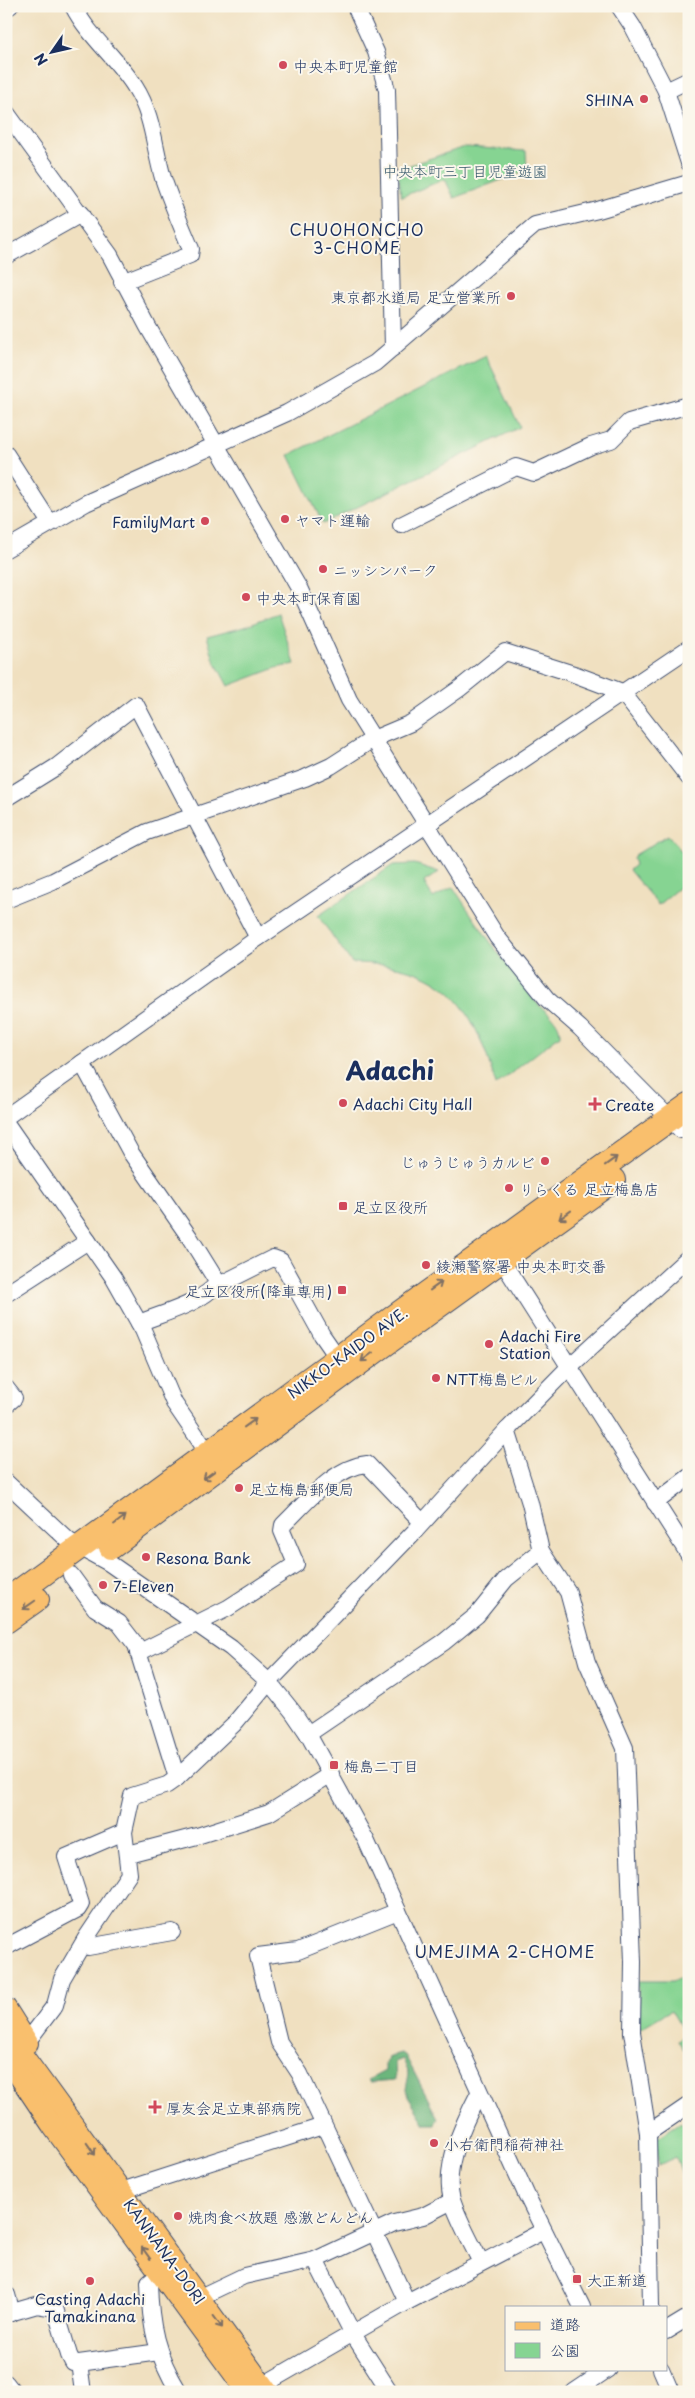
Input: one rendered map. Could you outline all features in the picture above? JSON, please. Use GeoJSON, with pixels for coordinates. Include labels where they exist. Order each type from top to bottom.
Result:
{"type":"FeatureCollection","features":[{"type":"Feature","properties":{"kind":"highway","name":"NIKKO-KAIDO AVE."},"geometry":{"type":"LineString","coordinates":[[6,1601],[89,1552],[502,1260],[682,1119]]}},
{"type":"Feature","properties":{"kind":"highway","name":"NIKKO-KAIDO AVE."},"geometry":{"type":"LineString","coordinates":[[6,1621],[71,1575],[89,1552],[208,1454],[338,1358],[682,1119]]}},
{"type":"Feature","properties":{"kind":"main road","name":"KANNANA-DORI"},"geometry":{"type":"LineString","coordinates":[[6,2008],[27,2042],[63,2109]]}},
{"type":"Feature","properties":{"kind":"main road","name":"KANNANA-DORI"},"geometry":{"type":"LineString","coordinates":[[6,2032],[200,2297],[259,2389]]}},
{"type":"Feature","properties":{"kind":"main road","name":"KANNANA-DORI"},"geometry":{"type":"LineString","coordinates":[[6,2057],[53,2127],[160,2273],[259,2389]]}},
{"type":"Feature","properties":{"kind":"main road","name":"KANNANA-DORI"},"geometry":{"type":"LineString","coordinates":[[6,2073],[53,2127]]}},
{"type":"Feature","properties":{"kind":"street"},"geometry":{"type":"LineString","coordinates":[[73,6],[83,25],[110,54],[136,88],[151,123],[163,176],[191,248],[190,255],[122,282]]}},
{"type":"Feature","properties":{"kind":"street"},"geometry":{"type":"LineString","coordinates":[[355,6],[376,52],[387,90],[393,348]]}},
{"type":"Feature","properties":{"kind":"street"},"geometry":{"type":"LineString","coordinates":[[618,6],[633,27],[666,91],[689,163]]}},
{"type":"Feature","properties":{"kind":"street"},"geometry":{"type":"LineString","coordinates":[[666,91],[689,80]]}},
{"type":"Feature","properties":{"kind":"street"},"geometry":{"type":"LineString","coordinates":[[6,112],[110,255],[110,260],[122,282],[300,590],[349,700],[497,937],[547,998],[682,1119]]}},
{"type":"Feature","properties":{"kind":"street"},"geometry":{"type":"LineString","coordinates":[[6,549],[86,503],[288,413],[374,363],[535,225],[598,210],[689,183]]}},
{"type":"Feature","properties":{"kind":"street"},"geometry":{"type":"LineString","coordinates":[[6,256],[81,214]]}},
{"type":"Feature","properties":{"kind":"street"},"geometry":{"type":"LineString","coordinates":[[401,524],[516,467],[534,473],[610,440],[629,422],[689,405]]}},
{"type":"Feature","properties":{"kind":"street"},"geometry":{"type":"LineString","coordinates":[[6,454],[50,523]]}},
{"type":"Feature","properties":{"kind":"street"},"geometry":{"type":"LineString","coordinates":[[6,1118],[258,938],[689,648]]}},
{"type":"Feature","properties":{"kind":"street"},"geometry":{"type":"LineString","coordinates":[[6,900],[53,881],[147,832],[194,818],[305,778],[331,766],[373,739],[411,723],[459,689],[505,652],[574,674],[622,692],[689,778]]}},
{"type":"Feature","properties":{"kind":"street"},"geometry":{"type":"LineString","coordinates":[[6,798],[56,767],[136,705],[258,938]]}},
{"type":"Feature","properties":{"kind":"street"},"geometry":{"type":"LineString","coordinates":[[82,1063],[131,1153],[190,1238],[218,1283]]}},
{"type":"Feature","properties":{"kind":"street"},"geometry":{"type":"LineString","coordinates":[[6,1123],[88,1241],[139,1323],[174,1403],[208,1454]]}},
{"type":"Feature","properties":{"kind":"street"},"geometry":{"type":"LineString","coordinates":[[6,1294],[88,1241]]}},
{"type":"Feature","properties":{"kind":"street"},"geometry":{"type":"LineString","coordinates":[[27,2042],[55,2006],[62,1979],[86,1938],[129,1874],[124,1832],[132,1796],[167,1785],[177,1778],[234,1724],[269,1682],[507,1430],[569,1367],[689,1257]]}},
{"type":"Feature","properties":{"kind":"street"},"geometry":{"type":"LineString","coordinates":[[218,1283],[223,1284],[273,1258],[281,1261],[322,1335],[338,1358]]}},
{"type":"Feature","properties":{"kind":"street"},"geometry":{"type":"LineString","coordinates":[[502,1260],[689,1555]]}},
{"type":"Feature","properties":{"kind":"street"},"geometry":{"type":"LineString","coordinates":[[139,1323],[195,1301],[209,1292],[218,1283]]}},
{"type":"Feature","properties":{"kind":"street"},"geometry":{"type":"LineString","coordinates":[[6,1388],[14,1398],[6,1405]]}},
{"type":"Feature","properties":{"kind":"street"},"geometry":{"type":"LineString","coordinates":[[507,1430],[530,1503],[540,1551],[568,1592],[587,1662],[625,1748],[633,1956],[632,2032],[648,2133],[651,2306]]}},
{"type":"Feature","properties":{"kind":"street"},"geometry":{"type":"LineString","coordinates":[[138,1653],[228,1608],[296,1564],[282,1531],[283,1525],[320,1490],[353,1465],[367,1464],[422,1522]]}},
{"type":"Feature","properties":{"kind":"street"},"geometry":{"type":"LineString","coordinates":[[655,1503],[689,1477]]}},
{"type":"Feature","properties":{"kind":"street"},"geometry":{"type":"LineString","coordinates":[[6,1482],[69,1541],[198,1623],[231,1648],[269,1682],[308,1734],[366,1840],[543,2231],[581,2306]]}},
{"type":"Feature","properties":{"kind":"street"},"geometry":{"type":"LineString","coordinates":[[308,1734],[444,1642],[477,1615],[506,1580],[540,1551]]}},
{"type":"Feature","properties":{"kind":"street"},"geometry":{"type":"LineString","coordinates":[[71,1575],[95,1608],[119,1622],[136,1644],[177,1778]]}},
{"type":"Feature","properties":{"kind":"street"},"geometry":{"type":"LineString","coordinates":[[128,1854],[197,1836],[269,1813],[331,1774]]}},
{"type":"Feature","properties":{"kind":"street"},"geometry":{"type":"LineString","coordinates":[[6,1947],[78,1909],[81,1904],[66,1857],[124,1832]]}},
{"type":"Feature","properties":{"kind":"street"},"geometry":{"type":"LineString","coordinates":[[398,1911],[298,1951],[258,1956],[279,2042],[300,2074],[322,2126],[407,2302]]}},
{"type":"Feature","properties":{"kind":"street"},"geometry":{"type":"LineString","coordinates":[[88,1947],[172,1932]]}},
{"type":"Feature","properties":{"kind":"street"},"geometry":{"type":"LineString","coordinates":[[479,2092],[458,2135],[449,2184],[452,2202],[480,2262]]}},
{"type":"Feature","properties":{"kind":"street"},"geometry":{"type":"LineString","coordinates":[[648,2133],[689,2106]]}},
{"type":"Feature","properties":{"kind":"street"},"geometry":{"type":"LineString","coordinates":[[121,2191],[322,2126]]}},
{"type":"Feature","properties":{"kind":"street"},"geometry":{"type":"LineString","coordinates":[[200,2297],[244,2276],[316,2260],[394,2223],[424,2216],[452,2202]]}},
{"type":"Feature","properties":{"kind":"street"},"geometry":{"type":"LineString","coordinates":[[259,2389],[407,2302],[480,2262],[543,2231]]}},
{"type":"Feature","properties":{"kind":"street"},"geometry":{"type":"LineString","coordinates":[[316,2260],[353,2334],[390,2392]]}},
{"type":"Feature","properties":{"kind":"street"},"geometry":{"type":"LineString","coordinates":[[160,2273],[149,2282],[150,2315],[163,2367],[179,2392]]}},
{"type":"Feature","properties":{"kind":"street"},"geometry":{"type":"LineString","coordinates":[[6,2294],[9,2314],[37,2305],[55,2308],[73,2363],[159,2352]]}},
{"type":"Feature","properties":{"kind":"street"},"geometry":{"type":"LineString","coordinates":[[668,2331],[689,2317]]}},
{"type":"Feature","properties":{"kind":"street"},"geometry":{"type":"LineString","coordinates":[[79,2363],[83,2392]]}},
{"type":"Feature","properties":{"kind":"street"},"geometry":{"type":"LineString","coordinates":[[574,2392],[607,2370]]}},
{"type":"Feature","properties":{"kind":"street"},"geometry":{"type":"LineString","coordinates":[[661,2370],[671,2392]]}},
{"type":"Feature","properties":{"kind":"green space","name":"中央本町三丁目児童遊園"},"geometry":{"type":"Polygon","coordinates":[[[465,147],[526,151],[527,170],[454,198],[445,179],[401,197],[398,169],[465,147]]]}},
{"type":"Feature","properties":{"kind":"green space"},"geometry":{"type":"Polygon","coordinates":[[[486,356],[520,427],[323,524],[289,455],[486,356]]]}},
{"type":"Feature","properties":{"kind":"green space"},"geometry":{"type":"Polygon","coordinates":[[[278,613],[295,664],[276,668],[228,686],[214,660],[207,636],[245,626],[278,613]]]}},
{"type":"Feature","properties":{"kind":"green space"},"geometry":{"type":"Polygon","coordinates":[[[668,835],[689,860],[689,879],[658,905],[629,870],[635,865],[633,858],[635,855],[668,835]]]}},
{"type":"Feature","properties":{"kind":"green space"},"geometry":{"type":"Polygon","coordinates":[[[415,864],[439,872],[424,882],[433,898],[453,887],[514,974],[536,1002],[558,1025],[560,1035],[496,1085],[487,1056],[476,1031],[464,1010],[450,993],[432,980],[410,971],[384,965],[352,963],[318,916],[393,865],[415,864]]]}},
{"type":"Feature","properties":{"kind":"green space"},"geometry":{"type":"Polygon","coordinates":[[[689,1973],[689,2054],[687,2055],[678,2040],[685,2034],[671,2010],[639,2029],[638,1981],[673,1981],[689,1973]]]}},
{"type":"Feature","properties":{"kind":"green space"},"geometry":{"type":"Polygon","coordinates":[[[401,2053],[405,2055],[438,2118],[435,2124],[425,2124],[408,2097],[406,2089],[409,2074],[403,2059],[395,2062],[396,2080],[370,2082],[368,2080],[385,2071],[385,2063],[390,2056],[401,2053]]]}},
{"type":"Feature","properties":{"kind":"green space"},"geometry":{"type":"Polygon","coordinates":[[[681,2122],[689,2130],[689,2194],[676,2157],[658,2166],[657,2138],[681,2122]]]}},
{"type":"Feature","properties":{"kind":"place","name":"中央本町児童館"},"geometry":{"type":"Point","coordinates":[283,65]}},
{"type":"Feature","properties":{"kind":"place","name":"SHINA"},"geometry":{"type":"Point","coordinates":[644,99]}},
{"type":"Feature","properties":{"kind":"place","name":"東京都水道局 足立営業所"},"geometry":{"type":"Point","coordinates":[511,296]}},
{"type":"Feature","properties":{"kind":"place","name":"ヤマト運輸"},"geometry":{"type":"Point","coordinates":[285,519]}},
{"type":"Feature","properties":{"kind":"place","name":"FamilyMart"},"geometry":{"type":"Point","coordinates":[205,521]}},
{"type":"Feature","properties":{"kind":"place","name":"ニッシンパーク"},"geometry":{"type":"Point","coordinates":[323,569]}},
{"type":"Feature","properties":{"kind":"place","name":"中央本町保育園"},"geometry":{"type":"Point","coordinates":[246,597]}},
{"type":"Feature","properties":{"kind":"place","name":"Adachi City Hall"},"geometry":{"type":"Point","coordinates":[343,1103]}},
{"type":"Feature","properties":{"kind":"place","name":"Create"},"geometry":{"type":"Point","coordinates":[595,1104]}},
{"type":"Feature","properties":{"kind":"place","name":"じゅうじゅうカルビ"},"geometry":{"type":"Point","coordinates":[545,1161]}},
{"type":"Feature","properties":{"kind":"place","name":"りらくる 足立梅島店"},"geometry":{"type":"Point","coordinates":[509,1188]}},
{"type":"Feature","properties":{"kind":"place","name":"足立区役所"},"geometry":{"type":"Point","coordinates":[343,1206]}},
{"type":"Feature","properties":{"kind":"place","name":"綾瀬警察署 中央本町交番"},"geometry":{"type":"Point","coordinates":[426,1265]}},
{"type":"Feature","properties":{"kind":"place","name":"足立区役所(降車専用)"},"geometry":{"type":"Point","coordinates":[342,1290]}},
{"type":"Feature","properties":{"kind":"place","name":"Adachi Fire Station"},"geometry":{"type":"Point","coordinates":[489,1344]}},
{"type":"Feature","properties":{"kind":"place","name":"NTT梅島ビル"},"geometry":{"type":"Point","coordinates":[436,1378]}},
{"type":"Feature","properties":{"kind":"place","name":"足立梅島郵便局"},"geometry":{"type":"Point","coordinates":[239,1488]}},
{"type":"Feature","properties":{"kind":"place","name":"Resona Bank"},"geometry":{"type":"Point","coordinates":[146,1557]}},
{"type":"Feature","properties":{"kind":"place","name":"7-Eleven"},"geometry":{"type":"Point","coordinates":[103,1585]}},
{"type":"Feature","properties":{"kind":"place","name":"梅島二丁目"},"geometry":{"type":"Point","coordinates":[334,1765]}},
{"type":"Feature","properties":{"kind":"place","name":"厚友会足立東部病院"},"geometry":{"type":"Point","coordinates":[155,2107]}},
{"type":"Feature","properties":{"kind":"place","name":"小右衛門稲荷神社"},"geometry":{"type":"Point","coordinates":[434,2143]}},
{"type":"Feature","properties":{"kind":"place","name":"焼肉食べ放題 感激どんどん"},"geometry":{"type":"Point","coordinates":[178,2216]}},
{"type":"Feature","properties":{"kind":"place","name":"大正新道"},"geometry":{"type":"Point","coordinates":[577,2279]}},
{"type":"Feature","properties":{"kind":"place","name":"Casting Adachi Tamakinana"},"geometry":{"type":"Point","coordinates":[90,2281]}},
{"type":"Feature","properties":{"kind":"district","name":"CHUOHONCHO 3-CHOME"},"geometry":{"type":"Point","coordinates":[357,238]}},
{"type":"Feature","properties":{"kind":"district","name":"Adachi"},"geometry":{"type":"Point","coordinates":[390,1070]}},
{"type":"Feature","properties":{"kind":"district","name":"UMEJIMA 2-CHOME"},"geometry":{"type":"Point","coordinates":[505,1951]}}]}
